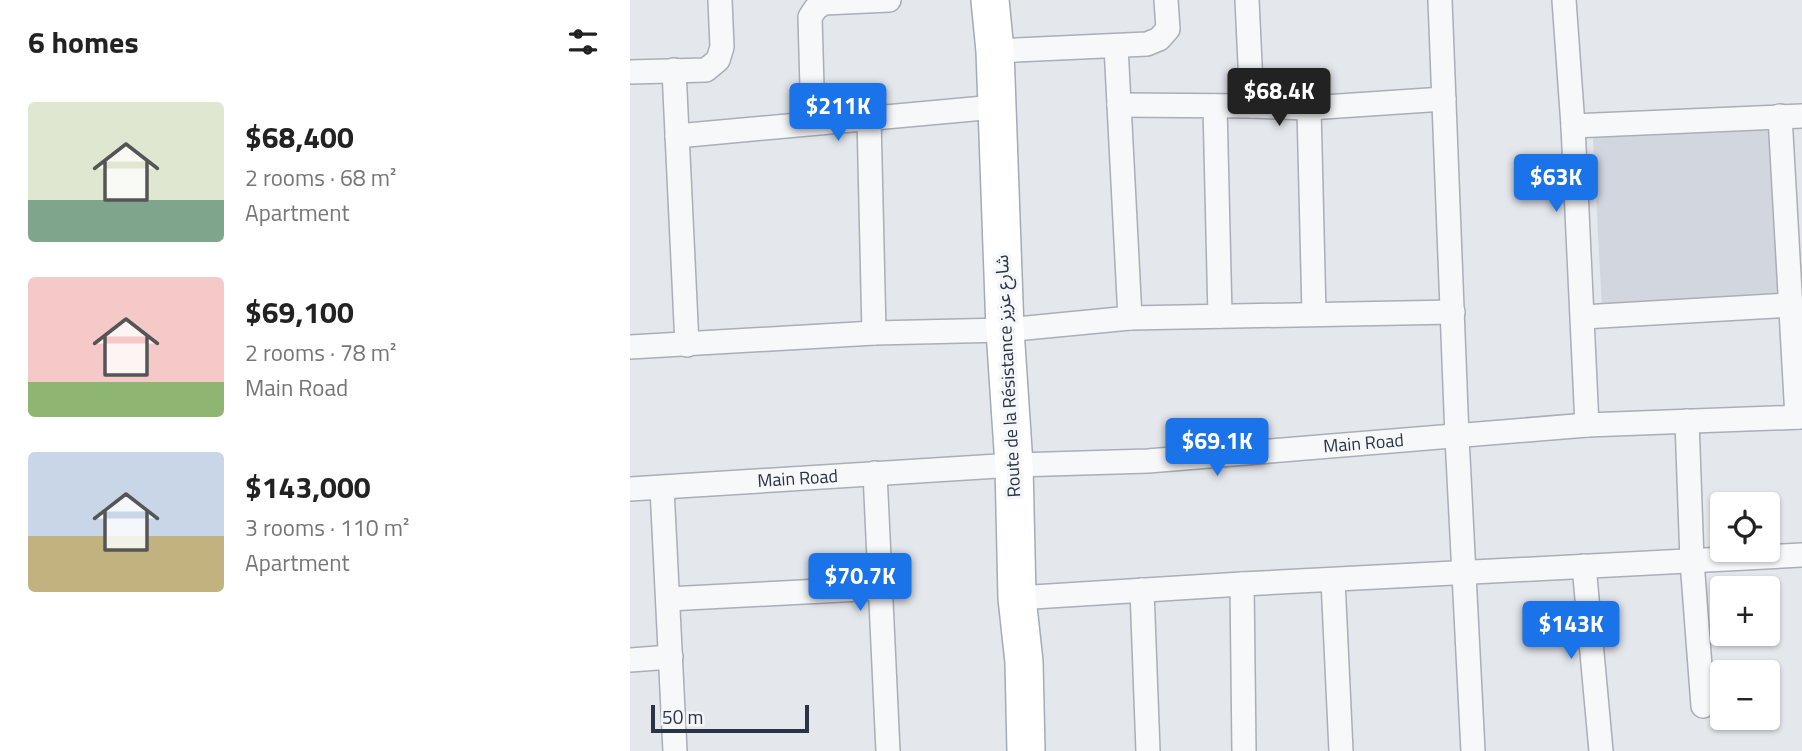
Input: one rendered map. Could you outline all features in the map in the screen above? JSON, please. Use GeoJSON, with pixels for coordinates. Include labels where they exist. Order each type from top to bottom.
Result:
{"type":"FeatureCollection","features":[{"type":"Feature","properties":{"kind":"main road","name":"Route de la Résistance شارع عزيز"},"geometry":{"type":"LineString","coordinates":[[990,0],[995,51],[995,107],[1014,465],[1017,598],[1024,662],[1026,751]]}},
{"type":"Feature","properties":{"kind":"street"},"geometry":{"type":"LineString","coordinates":[[630,72],[706,69],[718,60],[722,47],[720,0]]}},
{"type":"Feature","properties":{"kind":"street"},"geometry":{"type":"LineString","coordinates":[[813,124],[810,18],[816,8],[824,3],[889,0]]}},
{"type":"Feature","properties":{"kind":"street"},"geometry":{"type":"LineString","coordinates":[[995,51],[1147,44],[1159,39],[1168,29],[1166,0]]}},
{"type":"Feature","properties":{"kind":"street"},"geometry":{"type":"LineString","coordinates":[[1247,0],[1252,106]]}},
{"type":"Feature","properties":{"kind":"street"},"geometry":{"type":"LineString","coordinates":[[1440,0],[1457,437],[1473,751]]}},
{"type":"Feature","properties":{"kind":"street"},"geometry":{"type":"LineString","coordinates":[[1564,0],[1573,126],[1587,425]]}},
{"type":"Feature","properties":{"kind":"street"},"geometry":{"type":"LineString","coordinates":[[1116,46],[1130,318]]}},
{"type":"Feature","properties":{"kind":"street"},"geometry":{"type":"LineString","coordinates":[[674,70],[687,345]]}},
{"type":"Feature","properties":{"kind":"street"},"geometry":{"type":"LineString","coordinates":[[1119,105],[1309,108],[1444,99]]}},
{"type":"Feature","properties":{"kind":"street"},"geometry":{"type":"LineString","coordinates":[[1215,106],[1220,316]]}},
{"type":"Feature","properties":{"kind":"street"},"geometry":{"type":"LineString","coordinates":[[677,136],[995,107]]}},
{"type":"Feature","properties":{"kind":"street"},"geometry":{"type":"LineString","coordinates":[[1309,108],[1314,314]]}},
{"type":"Feature","properties":{"kind":"street"},"geometry":{"type":"LineString","coordinates":[[1573,126],[1791,116],[1791,304],[1800,417]]}},
{"type":"Feature","properties":{"kind":"street"},"geometry":{"type":"LineString","coordinates":[[869,118],[874,333]]}},
{"type":"Feature","properties":{"kind":"street"},"geometry":{"type":"LineString","coordinates":[[1583,317],[1791,304]]}},
{"type":"Feature","properties":{"kind":"street"},"geometry":{"type":"LineString","coordinates":[[630,347],[874,333],[1005,330],[1130,318],[1454,312]]}},
{"type":"Feature","properties":{"kind":"street","name":"Main Road"},"geometry":{"type":"LineString","coordinates":[[630,489],[1014,465],[1148,461],[1587,425],[1800,417]]}},
{"type":"Feature","properties":{"kind":"street"},"geometry":{"type":"LineString","coordinates":[[1687,421],[1692,561],[1703,706]]}},
{"type":"Feature","properties":{"kind":"street"},"geometry":{"type":"LineString","coordinates":[[875,473],[888,751]]}},
{"type":"Feature","properties":{"kind":"street"},"geometry":{"type":"LineString","coordinates":[[662,488],[675,751]]}},
{"type":"Feature","properties":{"kind":"street"},"geometry":{"type":"LineString","coordinates":[[1017,598],[1802,555]]}},
{"type":"Feature","properties":{"kind":"street"},"geometry":{"type":"LineString","coordinates":[[1584,566],[1601,751]]}},
{"type":"Feature","properties":{"kind":"street"},"geometry":{"type":"LineString","coordinates":[[1333,580],[1341,751]]}},
{"type":"Feature","properties":{"kind":"street"},"geometry":{"type":"LineString","coordinates":[[1242,584],[1244,751]]}},
{"type":"Feature","properties":{"kind":"street"},"geometry":{"type":"LineString","coordinates":[[668,599],[880,588]]}},
{"type":"Feature","properties":{"kind":"street"},"geometry":{"type":"LineString","coordinates":[[1142,590],[1148,751]]}},
{"type":"Feature","properties":{"kind":"street"},"geometry":{"type":"LineString","coordinates":[[630,660],[671,657]]}},
{"type":"Feature","properties":{"kind":"shaded area"},"geometry":{"type":"Polygon","coordinates":[[[1771,130],[1780,301],[1602,309],[1593,138],[1771,130]]]}}]}
